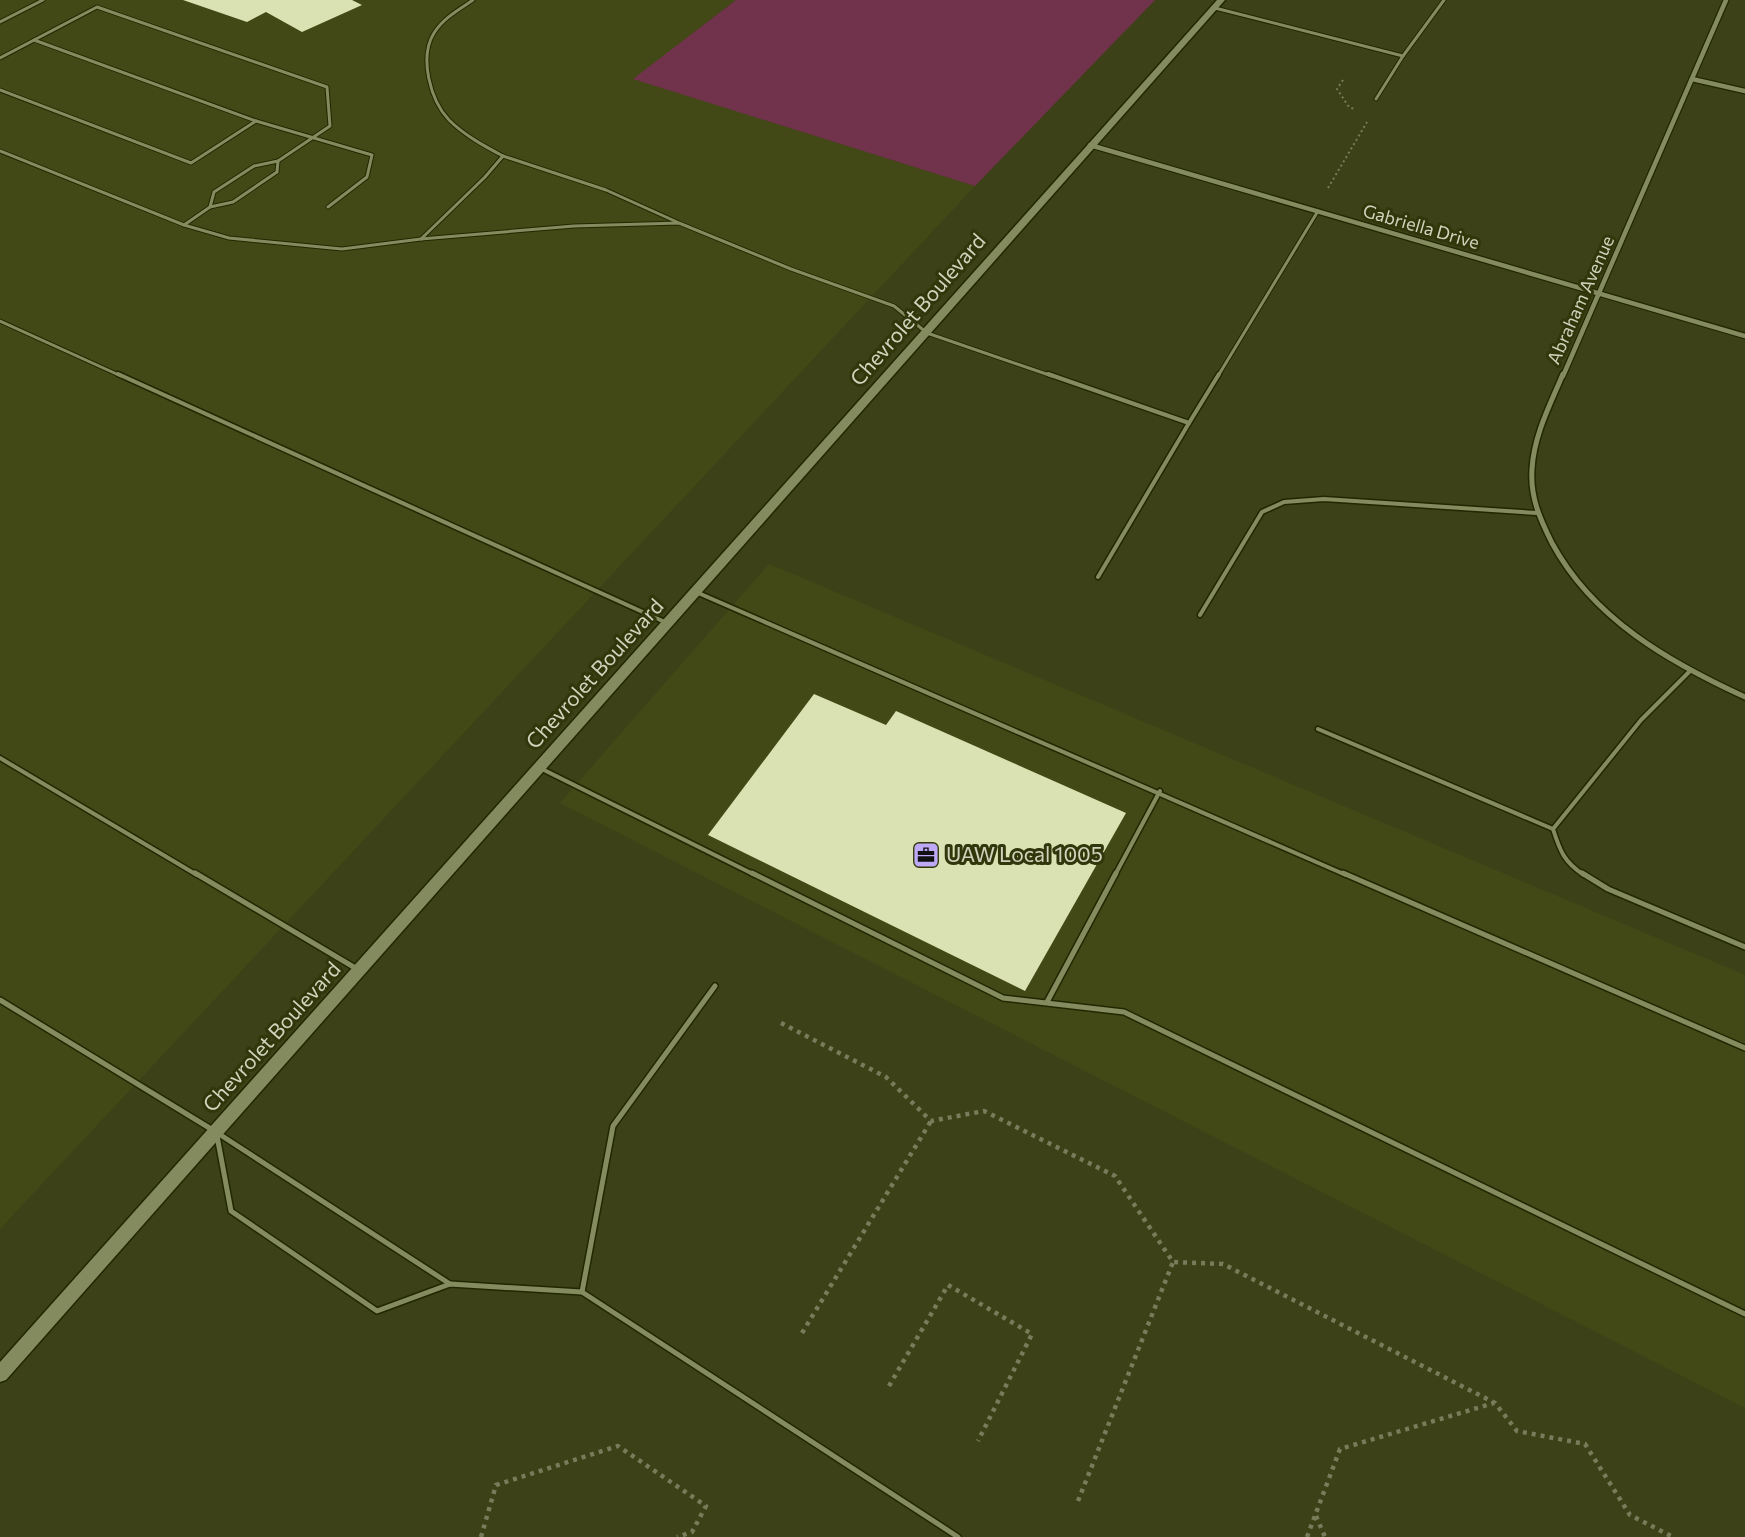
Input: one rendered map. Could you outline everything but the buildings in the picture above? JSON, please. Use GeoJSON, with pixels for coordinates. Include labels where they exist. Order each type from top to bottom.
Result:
{"type":"FeatureCollection","features":[{"type":"Feature","properties":{"kind":"main road","name":"Chevrolet Boulevard"},"geometry":{"type":"LineString","coordinates":[[0,1374],[1221,0]]}},
{"type":"Feature","properties":{"kind":"street","name":"Abraham Avenue"},"geometry":{"type":"LineString","coordinates":[[1726,0],[1541,426],[1532,458],[1532,486],[1537,513],[1554,551],[1599,605],[1633,634],[1690,671],[1745,697]]}},
{"type":"Feature","properties":{"kind":"street"},"geometry":{"type":"LineString","coordinates":[[1692,79],[1745,91]]}},
{"type":"Feature","properties":{"kind":"street","name":"Gabriella Drive"},"geometry":{"type":"LineString","coordinates":[[1090,145],[1745,336]]}},
{"type":"Feature","properties":{"kind":"lane"},"geometry":{"type":"LineString","coordinates":[[0,22],[43,0]]}},
{"type":"Feature","properties":{"kind":"lane"},"geometry":{"type":"LineString","coordinates":[[473,0],[453,14],[434,33],[426,56],[433,88],[447,117],[484,146],[503,156],[606,190],[791,269],[894,306],[927,333],[1189,423]]}},
{"type":"Feature","properties":{"kind":"lane"},"geometry":{"type":"LineString","coordinates":[[1376,99],[1403,56],[1444,0]]}},
{"type":"Feature","properties":{"kind":"lane"},"geometry":{"type":"LineString","coordinates":[[0,58],[97,7],[327,87],[330,126],[278,161],[254,166],[214,192],[210,207]]}},
{"type":"Feature","properties":{"kind":"lane"},"geometry":{"type":"LineString","coordinates":[[1215,8],[1403,56]]}},
{"type":"Feature","properties":{"kind":"lane"},"geometry":{"type":"LineString","coordinates":[[34,40],[256,121],[372,155],[367,177],[328,207]]}},
{"type":"Feature","properties":{"kind":"lane"},"geometry":{"type":"LineString","coordinates":[[0,90],[191,163],[256,121]]}},
{"type":"Feature","properties":{"kind":"lane"},"geometry":{"type":"LineString","coordinates":[[0,151],[184,225],[229,238],[342,249],[421,239],[574,226],[679,223]]}},
{"type":"Feature","properties":{"kind":"lane"},"geometry":{"type":"LineString","coordinates":[[421,239],[485,177],[503,156]]}},
{"type":"Feature","properties":{"kind":"lane"},"geometry":{"type":"LineString","coordinates":[[184,225],[210,207],[233,202],[277,172],[278,161]]}},
{"type":"Feature","properties":{"kind":"lane"},"geometry":{"type":"LineString","coordinates":[[1098,577],[1318,211]]}},
{"type":"Feature","properties":{"kind":"lane"},"geometry":{"type":"LineString","coordinates":[[0,321],[668,623]]}},
{"type":"Feature","properties":{"kind":"lane"},"geometry":{"type":"LineString","coordinates":[[1200,615],[1262,512],[1273,504],[1293,500],[1324,499],[1537,513]]}},
{"type":"Feature","properties":{"kind":"lane"},"geometry":{"type":"LineString","coordinates":[[696,592],[1160,791],[1745,1048]]}},
{"type":"Feature","properties":{"kind":"lane"},"geometry":{"type":"LineString","coordinates":[[1553,829],[1641,720],[1690,671]]}},
{"type":"Feature","properties":{"kind":"lane"},"geometry":{"type":"LineString","coordinates":[[1318,729],[1553,829]]}},
{"type":"Feature","properties":{"kind":"lane"},"geometry":{"type":"LineString","coordinates":[[0,758],[359,971]]}},
{"type":"Feature","properties":{"kind":"lane"},"geometry":{"type":"LineString","coordinates":[[540,768],[1003,998],[1124,1012],[1745,1314]]}},
{"type":"Feature","properties":{"kind":"lane"},"geometry":{"type":"LineString","coordinates":[[1047,1002],[1160,791]]}},
{"type":"Feature","properties":{"kind":"lane"},"geometry":{"type":"LineString","coordinates":[[1553,829],[1558,849],[1570,866],[1608,889],[1745,947]]}},
{"type":"Feature","properties":{"kind":"lane"},"geometry":{"type":"LineString","coordinates":[[582,1292],[613,1126],[716,986]]}},
{"type":"Feature","properties":{"kind":"lane"},"geometry":{"type":"LineString","coordinates":[[0,1000],[216,1132],[450,1284]]}},
{"type":"Feature","properties":{"kind":"lane"},"geometry":{"type":"LineString","coordinates":[[216,1132],[231,1211],[377,1311],[450,1284],[582,1292],[958,1537]]}},
{"type":"Feature","properties":{"kind":"path"},"geometry":{"type":"LineString","coordinates":[[1343,80],[1337,89],[1349,107],[1360,111]]}},
{"type":"Feature","properties":{"kind":"path"},"geometry":{"type":"LineString","coordinates":[[1323,196],[1371,115]]}},
{"type":"Feature","properties":{"kind":"path"},"geometry":{"type":"LineString","coordinates":[[781,1023],[886,1077],[931,1121]]}},
{"type":"Feature","properties":{"kind":"path"},"geometry":{"type":"LineString","coordinates":[[802,1333],[931,1121],[984,1111],[1115,1176],[1173,1262]]}},
{"type":"Feature","properties":{"kind":"path"},"geometry":{"type":"LineString","coordinates":[[1173,1262],[1223,1264],[1495,1403],[1517,1431],[1585,1444],[1630,1515],[1673,1537]]}},
{"type":"Feature","properties":{"kind":"path"},"geometry":{"type":"LineString","coordinates":[[1078,1502],[1173,1262]]}},
{"type":"Feature","properties":{"kind":"path"},"geometry":{"type":"LineString","coordinates":[[889,1386],[948,1285],[1032,1334],[978,1441]]}},
{"type":"Feature","properties":{"kind":"path"},"geometry":{"type":"LineString","coordinates":[[1307,1537],[1340,1449],[1495,1403]]}},
{"type":"Feature","properties":{"kind":"path"},"geometry":{"type":"LineString","coordinates":[[481,1537],[496,1485],[618,1446],[706,1506],[692,1532],[676,1537]]}},
{"type":"Feature","properties":{"kind":"path"},"geometry":{"type":"LineString","coordinates":[[1316,1515],[1325,1537]]}},
{"type":"Feature","properties":{"kind":"shaded area"},"geometry":{"type":"Polygon","coordinates":[[[0,0],[736,0],[634,79],[975,186],[0,1229],[0,0]]]}},
{"type":"Feature","properties":{"kind":"shaded area"},"geometry":{"type":"Polygon","coordinates":[[[736,0],[1155,0],[975,186],[633,79],[736,0]]]}},
{"type":"Feature","properties":{"kind":"shaded area"},"geometry":{"type":"Polygon","coordinates":[[[769,564],[1745,975],[1745,1408],[560,803],[769,564]]]}},
{"type":"Feature","properties":{"kind":"place","name":"UAW Local 1005"},"geometry":{"type":"Point","coordinates":[926,855]}}]}
